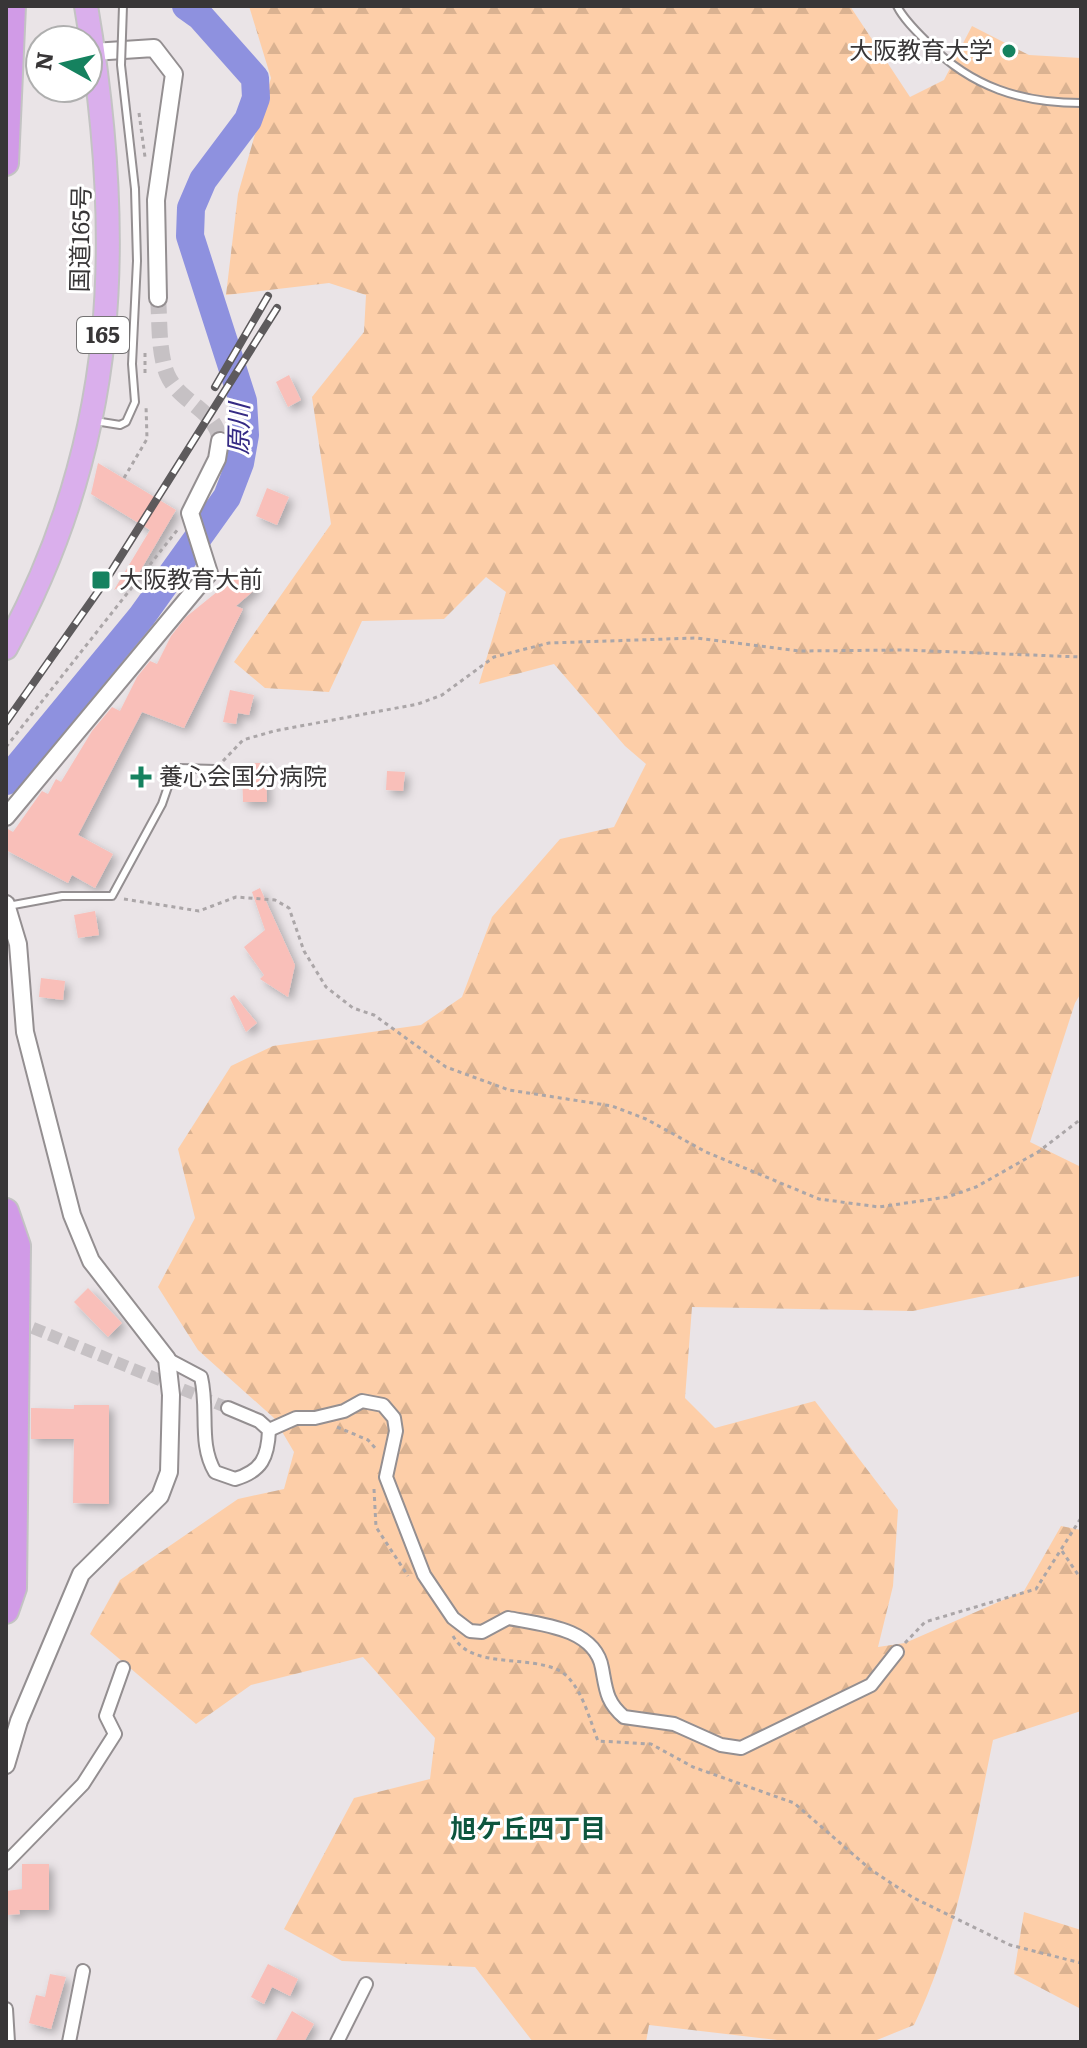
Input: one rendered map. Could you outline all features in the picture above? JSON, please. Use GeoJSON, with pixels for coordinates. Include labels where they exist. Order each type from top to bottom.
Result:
{"type":"FeatureCollection","features":[{"type":"Feature","properties":{"kind":"highway"},"geometry":{"type":"LineString","coordinates":[[6,163],[13,6]]}},
{"type":"Feature","properties":{"kind":"highway","name":"国道165号"},"geometry":{"type":"LineString","coordinates":[[6,648],[51,559],[92,421],[101,355],[110,236],[108,158],[100,104]]}},
{"type":"Feature","properties":{"kind":"highway"},"geometry":{"type":"LineString","coordinates":[[6,1211],[18,1246],[14,1588],[6,1611]]}},
{"type":"Feature","properties":{"kind":"street"},"geometry":{"type":"LineString","coordinates":[[104,51],[154,48],[174,74],[156,200],[158,298]]}},
{"type":"Feature","properties":{"kind":"street"},"geometry":{"type":"LineString","coordinates":[[6,817],[209,573],[190,513],[217,459],[220,441]]}},
{"type":"Feature","properties":{"kind":"street"},"geometry":{"type":"LineString","coordinates":[[7,905],[18,944],[25,1032],[72,1215],[91,1261],[167,1359],[201,1377],[206,1399],[205,1454],[215,1472],[235,1479],[250,1474],[268,1453],[269,1430]]}},
{"type":"Feature","properties":{"kind":"street"},"geometry":{"type":"LineString","coordinates":[[6,1765],[19,1721],[81,1574],[160,1496],[169,1472],[171,1395],[167,1359]]}},
{"type":"Feature","properties":{"kind":"street"},"geometry":{"type":"LineString","coordinates":[[269,1430],[296,1418],[315,1418],[344,1411],[362,1401],[383,1405],[394,1418],[396,1431],[386,1477],[424,1575],[453,1618],[470,1631],[482,1632],[508,1618],[574,1634],[596,1650],[602,1664],[605,1695],[624,1717],[674,1724],[721,1745],[741,1748],[871,1685],[897,1652]]}},
{"type":"Feature","properties":{"kind":"street"},"geometry":{"type":"LineString","coordinates":[[228,1408],[259,1421],[269,1430]]}},
{"type":"Feature","properties":{"kind":"street"},"geometry":{"type":"LineString","coordinates":[[6,1863],[83,1784],[115,1734],[106,1716],[123,1668]]}},
{"type":"Feature","properties":{"kind":"street"},"geometry":{"type":"LineString","coordinates":[[69,2042],[83,1971]]}},
{"type":"Feature","properties":{"kind":"street"},"geometry":{"type":"LineString","coordinates":[[337,2042],[366,1984]]}},
{"type":"Feature","properties":{"kind":"street"},"geometry":{"type":"LineString","coordinates":[[6,2009],[8,2042]]}},
{"type":"Feature","properties":{"kind":"lane"},"geometry":{"type":"LineString","coordinates":[[92,421],[120,425],[131,417],[135,402],[132,364],[137,261],[135,189],[121,65],[123,6]]}},
{"type":"Feature","properties":{"kind":"lane"},"geometry":{"type":"LineString","coordinates":[[897,6],[951,66],[991,88],[1021,99],[1081,103]]}},
{"type":"Feature","properties":{"kind":"lane"},"geometry":{"type":"LineString","coordinates":[[7,905],[62,896],[112,896],[162,804],[173,772],[179,768],[215,769]]}},
{"type":"Feature","properties":{"kind":"path"},"geometry":{"type":"LineString","coordinates":[[137,101],[145,162]]}},
{"type":"Feature","properties":{"kind":"path"},"geometry":{"type":"LineString","coordinates":[[6,747],[190,513]]}},
{"type":"Feature","properties":{"kind":"path"},"geometry":{"type":"LineString","coordinates":[[215,769],[243,740],[274,731],[418,704],[442,695],[494,657],[549,643],[696,638],[799,651],[905,650],[1081,657]]}},
{"type":"Feature","properties":{"kind":"path"},"geometry":{"type":"LineString","coordinates":[[112,896],[199,911],[236,897],[275,900],[289,908],[304,951],[326,987],[353,1008],[374,1015],[446,1067],[509,1090],[612,1106],[646,1119],[706,1152],[819,1199],[879,1207],[947,1197],[976,1187],[1038,1152],[1081,1119]]}},
{"type":"Feature","properties":{"kind":"path"},"geometry":{"type":"LineString","coordinates":[[897,1652],[925,1622],[1036,1589],[1081,1518]]}},
{"type":"Feature","properties":{"kind":"path"},"geometry":{"type":"LineString","coordinates":[[1062,1551],[1081,1579]]}},
{"type":"Feature","properties":{"kind":"green space"},"geometry":{"type":"Polygon","coordinates":[[[249,6],[850,6],[910,97],[944,80],[972,26],[1029,55],[1081,58],[1081,993],[1075,1003],[1030,1142],[1081,1167],[1081,1271],[1079,1276],[913,1311],[692,1307],[685,1398],[715,1428],[815,1401],[898,1510],[893,1586],[878,1647],[905,1643],[1024,1591],[1061,1526],[1081,1530],[1081,1711],[993,1740],[962,1886],[929,1991],[914,2025],[872,2042],[795,2042],[649,2025],[646,2042],[533,2042],[475,1967],[342,1961],[284,1929],[354,1798],[430,1779],[435,1738],[363,1657],[251,1685],[196,1724],[90,1634],[120,1580],[238,1499],[284,1489],[294,1452],[274,1418],[198,1350],[158,1287],[195,1218],[178,1149],[231,1066],[273,1046],[421,1025],[462,997],[492,917],[560,839],[614,827],[646,764],[625,746],[554,664],[479,684],[506,592],[486,577],[444,619],[362,621],[329,692],[265,688],[234,662],[331,524],[312,397],[364,332],[366,295],[329,283],[226,295],[238,194],[271,78],[249,6]]]}},
{"type":"Feature","properties":{"kind":"green space"},"geometry":{"type":"Polygon","coordinates":[[[1024,1912],[1081,1930],[1081,2009],[1014,1974],[1024,1912]]]}},
{"type":"Feature","properties":{"kind":"building"},"geometry":{"type":"Polygon","coordinates":[[[289,375],[301,400],[288,407],[276,382],[289,375]]]}},
{"type":"Feature","properties":{"kind":"building"},"geometry":{"type":"Polygon","coordinates":[[[98,463],[176,510],[136,578],[114,590],[150,530],[91,494],[98,463]]]}},
{"type":"Feature","properties":{"kind":"building"},"geometry":{"type":"Polygon","coordinates":[[[267,488],[289,497],[277,525],[256,516],[267,488]]]}},
{"type":"Feature","properties":{"kind":"building"},"geometry":{"type":"Polygon","coordinates":[[[244,570],[258,587],[236,606],[243,609],[184,728],[142,712],[78,835],[113,854],[95,888],[72,875],[68,883],[6,850],[6,828],[13,832],[42,791],[48,794],[56,779],[61,782],[92,731],[112,707],[120,711],[137,677],[150,661],[157,664],[171,636],[186,617],[244,570]]]}},
{"type":"Feature","properties":{"kind":"building"},"geometry":{"type":"Polygon","coordinates":[[[230,690],[254,695],[249,715],[238,713],[236,724],[223,722],[230,690]]]}},
{"type":"Feature","properties":{"kind":"building"},"geometry":{"type":"Polygon","coordinates":[[[242,763],[266,763],[267,802],[243,802],[242,763]]]}},
{"type":"Feature","properties":{"kind":"building"},"geometry":{"type":"Polygon","coordinates":[[[387,771],[405,772],[403,791],[386,790],[387,771]]]}},
{"type":"Feature","properties":{"kind":"building"},"geometry":{"type":"Polygon","coordinates":[[[260,888],[295,965],[288,997],[260,979],[264,975],[244,947],[265,930],[252,892],[260,888]]]}},
{"type":"Feature","properties":{"kind":"building"},"geometry":{"type":"Polygon","coordinates":[[[95,911],[99,935],[78,938],[74,915],[95,911]]]}},
{"type":"Feature","properties":{"kind":"building"},"geometry":{"type":"Polygon","coordinates":[[[41,978],[65,981],[63,1000],[39,997],[41,978]]]}},
{"type":"Feature","properties":{"kind":"building"},"geometry":{"type":"Polygon","coordinates":[[[234,995],[257,1023],[246,1032],[230,998],[234,995]]]}},
{"type":"Feature","properties":{"kind":"building"},"geometry":{"type":"Polygon","coordinates":[[[88,1288],[122,1323],[108,1337],[74,1302],[88,1288]]]}},
{"type":"Feature","properties":{"kind":"building"},"geometry":{"type":"Polygon","coordinates":[[[74,1405],[109,1405],[109,1504],[73,1503],[74,1439],[31,1439],[31,1408],[74,1409],[74,1405]]]}},
{"type":"Feature","properties":{"kind":"building"},"geometry":{"type":"Polygon","coordinates":[[[22,1864],[49,1864],[49,1910],[19,1910],[20,1914],[6,1915],[6,1891],[22,1889],[22,1864]]]}},
{"type":"Feature","properties":{"kind":"building"},"geometry":{"type":"Polygon","coordinates":[[[268,1964],[298,1979],[290,1996],[272,1987],[264,2004],[251,1997],[268,1964]]]}},
{"type":"Feature","properties":{"kind":"building"},"geometry":{"type":"Polygon","coordinates":[[[50,1974],[66,1977],[51,2029],[29,2023],[36,1995],[45,1997],[50,1974]]]}},
{"type":"Feature","properties":{"kind":"building"},"geometry":{"type":"Polygon","coordinates":[[[292,2011],[314,2024],[304,2042],[275,2042],[292,2011]]]}},
{"type":"Feature","properties":{"kind":"waterway","name":"原川"},"geometry":{"type":"LineString","coordinates":[[6,781],[142,616],[227,497],[240,463],[245,435],[243,401],[190,236],[191,208],[203,180],[248,120],[256,98],[255,78],[200,16],[186,6]]}},
{"type":"Feature","properties":{"kind":"tunnel"},"geometry":{"type":"LineString","coordinates":[[158,298],[161,346],[167,374],[180,392],[212,421],[220,441]]}},
{"type":"Feature","properties":{"kind":"tunnel"},"geometry":{"type":"LineString","coordinates":[[16,1321],[228,1408]]}},
{"type":"Feature","properties":{"kind":"railway"},"geometry":{"type":"LineString","coordinates":[[215,387],[268,296]]}},
{"type":"Feature","properties":{"kind":"railway"},"geometry":{"type":"LineString","coordinates":[[6,722],[104,583],[277,308]]}},
{"type":"Feature","properties":{"kind":"place","name":"大阪教育大学"},"geometry":{"type":"Point","coordinates":[1009,51]}},
{"type":"Feature","properties":{"kind":"place","name":"大阪教育大前"},"geometry":{"type":"Point","coordinates":[101,580]}},
{"type":"Feature","properties":{"kind":"place","name":"養心会国分病院"},"geometry":{"type":"Point","coordinates":[141,777]}},
{"type":"Feature","properties":{"kind":"district","name":"旭ケ丘四丁目"},"geometry":{"type":"Point","coordinates":[528,1829]}}]}
